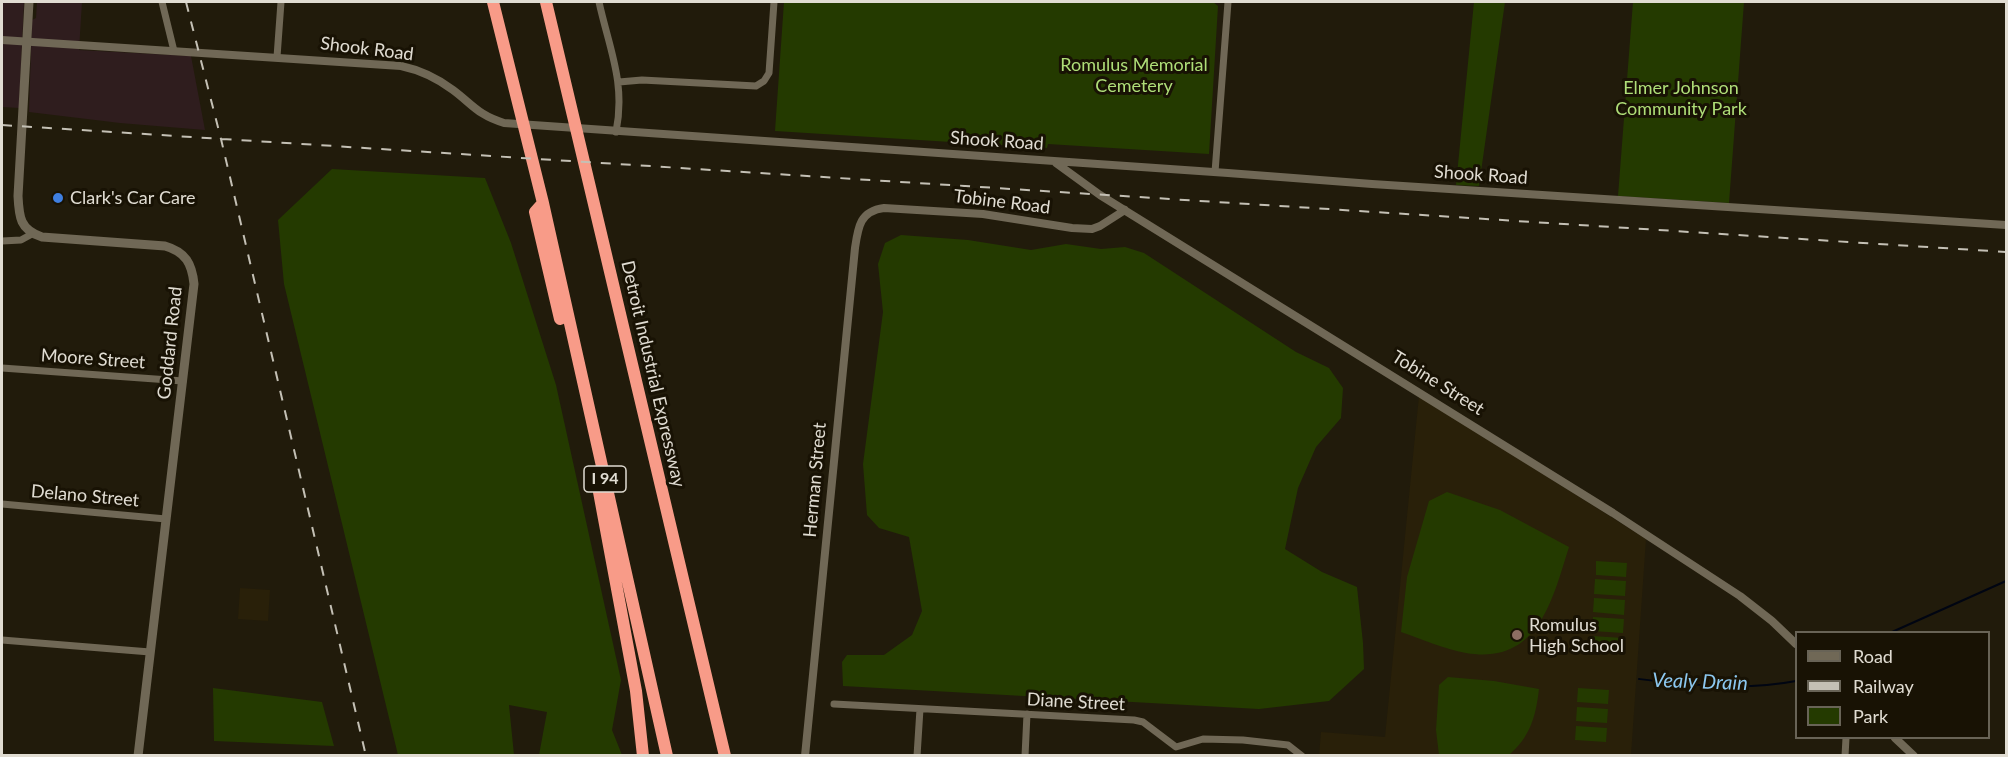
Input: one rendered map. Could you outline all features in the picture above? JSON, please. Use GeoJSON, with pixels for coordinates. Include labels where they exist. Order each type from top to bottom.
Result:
{"type":"FeatureCollection","features":[{"type":"Feature","properties":{"kind":"highway","name":"I 94"},"geometry":{"type":"LineString","coordinates":[[493,2],[543,203],[667,756]]}},
{"type":"Feature","properties":{"kind":"highway","name":"Detroit Industrial Expressway"},"geometry":{"type":"LineString","coordinates":[[546,2],[724,756]]}},
{"type":"Feature","properties":{"kind":"highway"},"geometry":{"type":"LineString","coordinates":[[543,203],[535,212],[594,463],[636,691],[644,756]]}},
{"type":"Feature","properties":{"kind":"main road"},"geometry":{"type":"LineString","coordinates":[[29,2],[18,204],[22,222],[32,234]]}},
{"type":"Feature","properties":{"kind":"main road","name":"Goddard Road"},"geometry":{"type":"LineString","coordinates":[[32,234],[52,239],[165,246],[175,249],[186,258],[193,271],[194,284],[138,756]]}},
{"type":"Feature","properties":{"kind":"street"},"geometry":{"type":"LineString","coordinates":[[162,2],[174,51]]}},
{"type":"Feature","properties":{"kind":"street"},"geometry":{"type":"LineString","coordinates":[[277,57],[281,2]]}},
{"type":"Feature","properties":{"kind":"street"},"geometry":{"type":"LineString","coordinates":[[599,2],[619,82],[620,112],[616,132]]}},
{"type":"Feature","properties":{"kind":"street"},"geometry":{"type":"LineString","coordinates":[[619,82],[642,80],[756,86],[764,81],[771,65],[774,2]]}},
{"type":"Feature","properties":{"kind":"street"},"geometry":{"type":"LineString","coordinates":[[1215,172],[1228,2]]}},
{"type":"Feature","properties":{"kind":"street","name":"Shook Road"},"geometry":{"type":"LineString","coordinates":[[2,40],[382,63],[408,67],[444,84],[470,107],[492,120],[504,123],[1360,184],[2007,225]]}},
{"type":"Feature","properties":{"kind":"street","name":"Tobine Street"},"geometry":{"type":"LineString","coordinates":[[1054,161],[1100,195],[1662,544],[1740,596],[1795,642]]}},
{"type":"Feature","properties":{"kind":"street","name":"Tobine Road"},"geometry":{"type":"LineString","coordinates":[[870,212],[884,208],[983,214],[1092,229],[1125,210]]}},
{"type":"Feature","properties":{"kind":"street","name":"Herman Street"},"geometry":{"type":"LineString","coordinates":[[805,756],[855,248],[859,225],[870,212]]}},
{"type":"Feature","properties":{"kind":"street"},"geometry":{"type":"LineString","coordinates":[[2,241],[21,240],[32,234]]}},
{"type":"Feature","properties":{"kind":"street","name":"Moore Street"},"geometry":{"type":"LineString","coordinates":[[2,368],[183,381]]}},
{"type":"Feature","properties":{"kind":"street","name":"Delano Street"},"geometry":{"type":"LineString","coordinates":[[2,504],[166,519]]}},
{"type":"Feature","properties":{"kind":"street"},"geometry":{"type":"LineString","coordinates":[[2,640],[150,652]]}},
{"type":"Feature","properties":{"kind":"street","name":"Diane Street"},"geometry":{"type":"LineString","coordinates":[[834,704],[1134,720],[1143,722],[1176,747]]}},
{"type":"Feature","properties":{"kind":"street"},"geometry":{"type":"LineString","coordinates":[[917,756],[920,709]]}},
{"type":"Feature","properties":{"kind":"street"},"geometry":{"type":"LineString","coordinates":[[1025,756],[1027,714]]}},
{"type":"Feature","properties":{"kind":"street"},"geometry":{"type":"LineString","coordinates":[[1175,756],[1176,747],[1197,739],[1243,740],[1288,745],[1302,755]]}},
{"type":"Feature","properties":{"kind":"street"},"geometry":{"type":"LineString","coordinates":[[1845,756],[1846,739]]}},
{"type":"Feature","properties":{"kind":"street"},"geometry":{"type":"LineString","coordinates":[[1896,739],[1914,756]]}},
{"type":"Feature","properties":{"kind":"shaded area"},"geometry":{"type":"Polygon","coordinates":[[[2,2],[24,2],[19,108],[2,107],[2,2]]]}},
{"type":"Feature","properties":{"kind":"shaded area"},"geometry":{"type":"Polygon","coordinates":[[[37,2],[82,2],[79,50],[191,56],[205,130],[29,112],[32,20],[36,18],[37,2]]]}},
{"type":"Feature","properties":{"kind":"shaded area","name":"Romulus High School"},"geometry":{"type":"Polygon","coordinates":[[[1419,396],[1646,539],[1631,755],[1319,756],[1321,732],[1385,737],[1419,396]]]}},
{"type":"Feature","properties":{"kind":"shaded area"},"geometry":{"type":"Polygon","coordinates":[[[240,588],[270,590],[268,621],[238,619],[240,588]]]}},
{"type":"Feature","properties":{"kind":"green space","name":"Romulus Memorial Cemetery"},"geometry":{"type":"Polygon","coordinates":[[[784,2],[1213,2],[1218,6],[1209,154],[1048,144],[1047,148],[775,131],[784,2]]]}},
{"type":"Feature","properties":{"kind":"green space"},"geometry":{"type":"Polygon","coordinates":[[[1474,2],[1505,2],[1479,186],[1456,185],[1474,2]]]}},
{"type":"Feature","properties":{"kind":"green space","name":"Elmer Johnson Community Park"},"geometry":{"type":"Polygon","coordinates":[[[1633,2],[1744,2],[1729,203],[1618,196],[1633,2]]]}},
{"type":"Feature","properties":{"kind":"green space"},"geometry":{"type":"Polygon","coordinates":[[[332,169],[485,178],[511,243],[556,385],[621,680],[612,730],[622,755],[539,755],[547,712],[509,705],[514,755],[398,755],[284,284],[278,220],[332,169]]]}},
{"type":"Feature","properties":{"kind":"green space"},"geometry":{"type":"Polygon","coordinates":[[[901,235],[968,240],[1031,250],[1066,244],[1101,249],[1125,247],[1144,253],[1296,352],[1329,368],[1343,388],[1341,418],[1316,447],[1298,488],[1285,549],[1322,572],[1357,587],[1364,669],[1329,701],[1259,709],[843,686],[842,662],[847,655],[884,655],[912,635],[922,611],[909,537],[879,528],[867,515],[863,464],[883,312],[878,264],[885,243],[901,235]]]}},
{"type":"Feature","properties":{"kind":"green space"},"geometry":{"type":"Polygon","coordinates":[[[1447,492],[1500,510],[1569,547],[1556,588],[1538,625],[1526,639],[1510,649],[1490,654],[1466,653],[1401,632],[1407,577],[1429,501],[1447,492]]]}},
{"type":"Feature","properties":{"kind":"green space"},"geometry":{"type":"Polygon","coordinates":[[[1596,561],[1627,563],[1626,577],[1596,575],[1596,561]]]}},
{"type":"Feature","properties":{"kind":"green space"},"geometry":{"type":"Polygon","coordinates":[[[1595,579],[1626,581],[1625,596],[1594,594],[1595,579]]]}},
{"type":"Feature","properties":{"kind":"green space"},"geometry":{"type":"Polygon","coordinates":[[[1594,598],[1625,600],[1624,615],[1593,612],[1594,598]]]}},
{"type":"Feature","properties":{"kind":"green space"},"geometry":{"type":"Polygon","coordinates":[[[1593,617],[1624,619],[1623,633],[1592,631],[1593,617]]]}},
{"type":"Feature","properties":{"kind":"green space"},"geometry":{"type":"Polygon","coordinates":[[[1592,636],[1623,638],[1622,652],[1591,650],[1592,636]]]}},
{"type":"Feature","properties":{"kind":"green space"},"geometry":{"type":"Polygon","coordinates":[[[1448,677],[1494,681],[1539,689],[1531,725],[1522,741],[1509,755],[1439,755],[1436,730],[1439,685],[1448,677]]]}},
{"type":"Feature","properties":{"kind":"green space"},"geometry":{"type":"Polygon","coordinates":[[[213,688],[322,702],[334,746],[214,741],[213,688]]]}},
{"type":"Feature","properties":{"kind":"green space"},"geometry":{"type":"Polygon","coordinates":[[[1578,688],[1609,690],[1608,704],[1577,702],[1578,688]]]}},
{"type":"Feature","properties":{"kind":"green space"},"geometry":{"type":"Polygon","coordinates":[[[1577,707],[1608,709],[1607,723],[1576,721],[1577,707]]]}},
{"type":"Feature","properties":{"kind":"green space"},"geometry":{"type":"Polygon","coordinates":[[[1576,726],[1607,728],[1606,742],[1575,740],[1576,726]]]}},
{"type":"Feature","properties":{"kind":"waterway","name":"Vealy Drain"},"geometry":{"type":"LineString","coordinates":[[1894,631],[2006,581]]}},
{"type":"Feature","properties":{"kind":"waterway","name":"Vealy Drain"},"geometry":{"type":"LineString","coordinates":[[1639,679],[1737,686],[1795,681]]}},
{"type":"Feature","properties":{"kind":"railway"},"geometry":{"type":"LineString","coordinates":[[186,2],[221,139],[366,756]]}},
{"type":"Feature","properties":{"kind":"railway"},"geometry":{"type":"LineString","coordinates":[[2,125],[2006,252]]}},
{"type":"Feature","properties":{"kind":"place","name":"Clark's Car Care"},"geometry":{"type":"Point","coordinates":[58,198]}},
{"type":"Feature","properties":{"kind":"place","name":"Romulus High School"},"geometry":{"type":"Point","coordinates":[1517,635]}}]}
